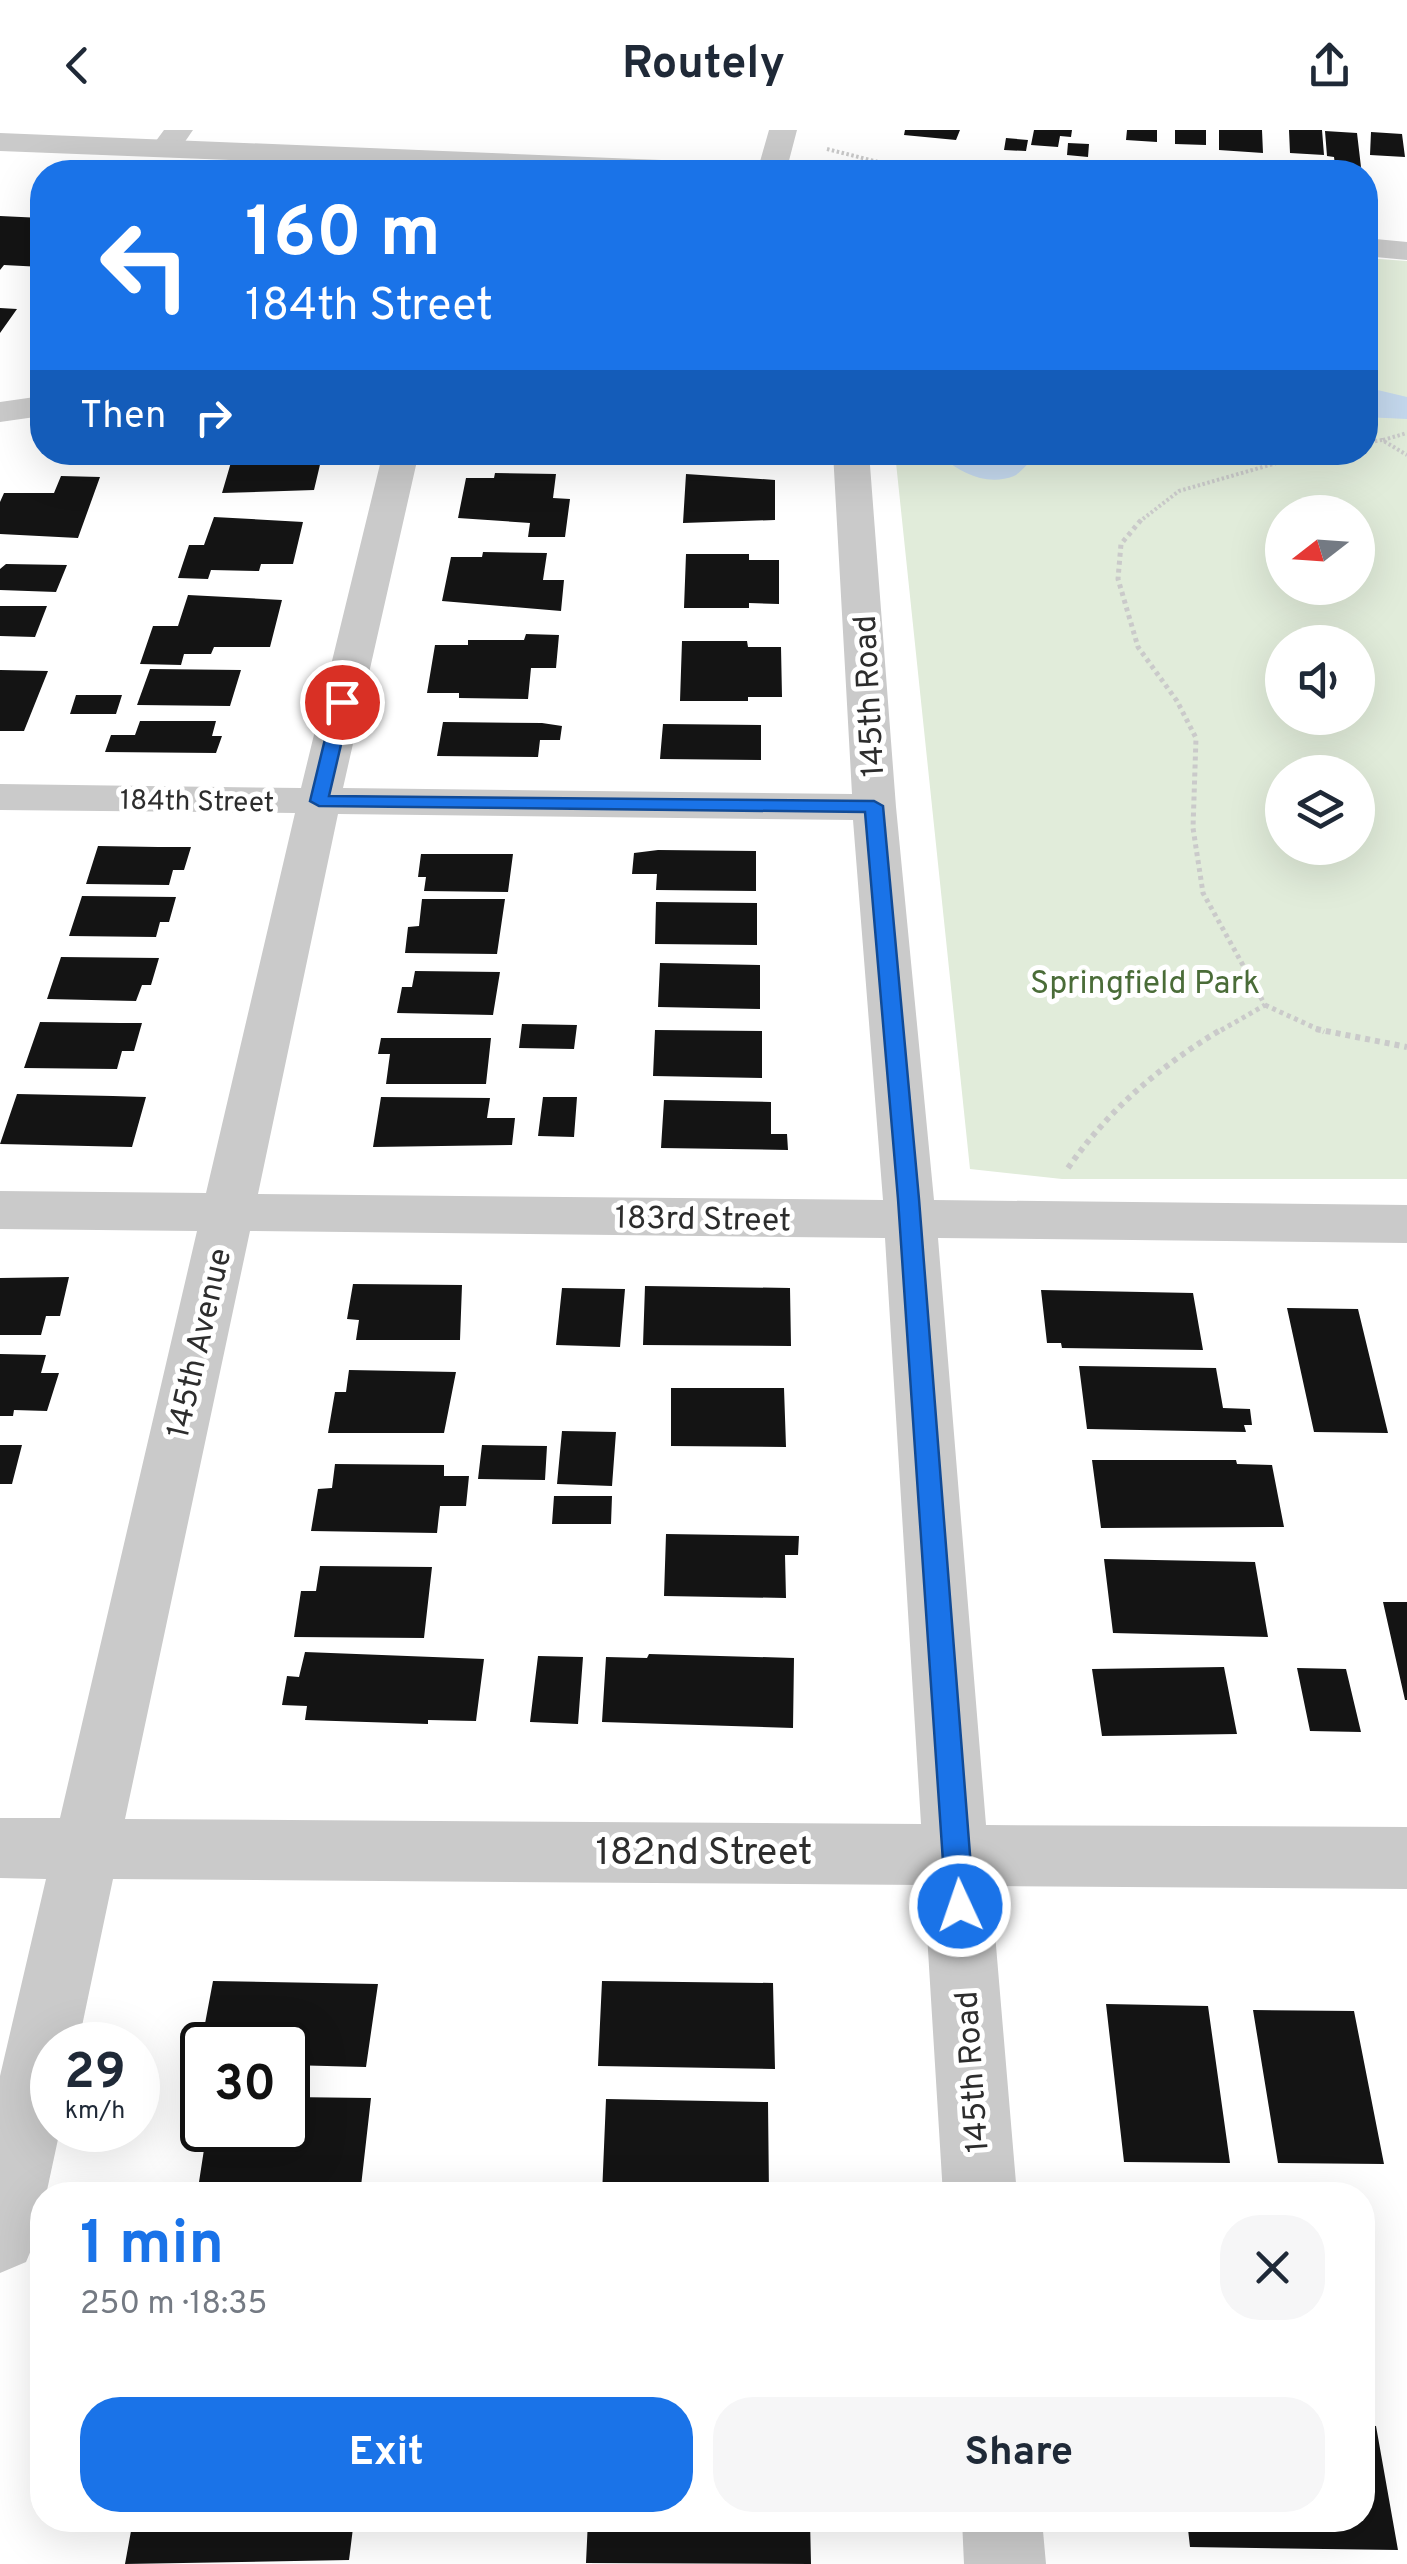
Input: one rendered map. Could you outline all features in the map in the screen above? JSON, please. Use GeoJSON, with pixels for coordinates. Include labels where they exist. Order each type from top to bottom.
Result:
{"type":"FeatureCollection","features":[{"type":"Feature","properties":{"kind":"street"},"geometry":{"type":"LineString","coordinates":[[775,160],[783,130]]}},
{"type":"Feature","properties":{"kind":"street"},"geometry":{"type":"LineString","coordinates":[[0,142],[172,140],[524,160]]}},
{"type":"Feature","properties":{"kind":"street"},"geometry":{"type":"LineString","coordinates":[[0,168],[30,169]]}},
{"type":"Feature","properties":{"kind":"street"},"geometry":{"type":"LineString","coordinates":[[1378,223],[1407,226]]}},
{"type":"Feature","properties":{"kind":"street"},"geometry":{"type":"LineString","coordinates":[[1378,248],[1407,251]]}},
{"type":"Feature","properties":{"kind":"street"},"geometry":{"type":"LineString","coordinates":[[2,411],[30,408]]}},
{"type":"Feature","properties":{"kind":"street","name":"145th Avenue"},"geometry":{"type":"LineString","coordinates":[[0,2236],[83,1849],[398,465]]}},
{"type":"Feature","properties":{"kind":"street","name":"145th Road"},"geometry":{"type":"LineString","coordinates":[[853,465],[874,806],[910,1221],[979,2182]]}},
{"type":"Feature","properties":{"kind":"street","name":"184th Street"},"geometry":{"type":"LineString","coordinates":[[0,798],[874,806]]}},
{"type":"Feature","properties":{"kind":"street","name":"183rd Street"},"geometry":{"type":"LineString","coordinates":[[0,1210],[1407,1224]]}},
{"type":"Feature","properties":{"kind":"street","name":"182nd Street"},"geometry":{"type":"LineString","coordinates":[[0,1848],[1407,1858]]}},
{"type":"Feature","properties":{"kind":"street"},"geometry":{"type":"LineString","coordinates":[[1003,2532],[1005,2564]]}},
{"type":"Feature","properties":{"kind":"path"},"geometry":{"type":"LineString","coordinates":[[821,147],[866,160]]}},
{"type":"Feature","properties":{"kind":"path"},"geometry":{"type":"LineString","coordinates":[[1378,441],[1407,433]]}},
{"type":"Feature","properties":{"kind":"path"},"geometry":{"type":"LineString","coordinates":[[1382,440],[1407,455]]}},
{"type":"Feature","properties":{"kind":"path"},"geometry":{"type":"LineString","coordinates":[[1270,465],[1179,491],[1146,512],[1121,544],[1118,580],[1138,646],[1177,701],[1196,738],[1193,828],[1203,894],[1265,1005],[1319,1030],[1407,1047]]}},
{"type":"Feature","properties":{"kind":"path"},"geometry":{"type":"LineString","coordinates":[[1062,1178],[1090,1131],[1179,1053],[1265,1005]]}},
{"type":"Feature","properties":{"kind":"green space","name":"Springfield Park"},"geometry":{"type":"Polygon","coordinates":[[[1378,259],[1407,261],[1407,1179],[1062,1179],[970,1169],[896,465],[1378,465],[1378,259]]]}},
{"type":"Feature","properties":{"kind":"water"},"geometry":{"type":"Polygon","coordinates":[[[1378,390],[1407,397],[1407,419],[1378,418],[1378,390]]]}},
{"type":"Feature","properties":{"kind":"water"},"geometry":{"type":"Polygon","coordinates":[[[953,465],[1027,465],[1014,476],[994,480],[953,465]]]}},
{"type":"Feature","properties":{"kind":"building"},"geometry":{"type":"Polygon","coordinates":[[[905,130],[960,130],[956,140],[904,135],[905,130]]]}},
{"type":"Feature","properties":{"kind":"building"},"geometry":{"type":"Polygon","coordinates":[[[1034,130],[1072,130],[1071,137],[1060,136],[1058,147],[1031,145],[1034,130]]]}},
{"type":"Feature","properties":{"kind":"building"},"geometry":{"type":"Polygon","coordinates":[[[1127,130],[1157,130],[1157,142],[1126,140],[1127,130]]]}},
{"type":"Feature","properties":{"kind":"building"},"geometry":{"type":"Polygon","coordinates":[[[1175,130],[1206,130],[1206,145],[1175,144],[1175,130]]]}},
{"type":"Feature","properties":{"kind":"building"},"geometry":{"type":"Polygon","coordinates":[[[1219,130],[1262,130],[1263,153],[1219,150],[1219,130]]]}},
{"type":"Feature","properties":{"kind":"building"},"geometry":{"type":"Polygon","coordinates":[[[1289,130],[1322,130],[1324,155],[1290,153],[1289,130]]]}},
{"type":"Feature","properties":{"kind":"building"},"geometry":{"type":"Polygon","coordinates":[[[1325,131],[1357,133],[1360,160],[1334,160],[1327,156],[1325,131]]]}},
{"type":"Feature","properties":{"kind":"building"},"geometry":{"type":"Polygon","coordinates":[[[1371,132],[1402,134],[1405,157],[1370,155],[1371,132]]]}},
{"type":"Feature","properties":{"kind":"building"},"geometry":{"type":"Polygon","coordinates":[[[1006,138],[1028,140],[1026,151],[1004,150],[1006,138]]]}},
{"type":"Feature","properties":{"kind":"building"},"geometry":{"type":"Polygon","coordinates":[[[1068,143],[1089,144],[1088,157],[1067,155],[1068,143]]]}},
{"type":"Feature","properties":{"kind":"building"},"geometry":{"type":"Polygon","coordinates":[[[0,216],[30,217],[30,266],[4,265],[0,270],[0,216]]]}},
{"type":"Feature","properties":{"kind":"building"},"geometry":{"type":"Polygon","coordinates":[[[0,308],[17,309],[0,333],[0,308]]]}},
{"type":"Feature","properties":{"kind":"building"},"geometry":{"type":"Polygon","coordinates":[[[230,465],[320,465],[314,490],[222,493],[230,465]]]}},
{"type":"Feature","properties":{"kind":"building"},"geometry":{"type":"Polygon","coordinates":[[[495,473],[556,474],[553,498],[570,499],[565,537],[528,537],[530,523],[458,518],[466,478],[494,478],[495,473]]]}},
{"type":"Feature","properties":{"kind":"building"},"geometry":{"type":"Polygon","coordinates":[[[686,474],[775,480],[775,520],[683,523],[686,474]]]}},
{"type":"Feature","properties":{"kind":"building"},"geometry":{"type":"Polygon","coordinates":[[[61,476],[100,477],[78,538],[0,534],[0,502],[4,493],[54,493],[61,476]]]}},
{"type":"Feature","properties":{"kind":"building"},"geometry":{"type":"Polygon","coordinates":[[[214,517],[303,522],[293,564],[261,564],[259,571],[211,570],[208,579],[178,578],[189,545],[204,545],[214,517]]]}},
{"type":"Feature","properties":{"kind":"building"},"geometry":{"type":"Polygon","coordinates":[[[483,552],[547,553],[543,580],[564,580],[561,611],[442,601],[451,557],[482,557],[483,552]]]}},
{"type":"Feature","properties":{"kind":"building"},"geometry":{"type":"Polygon","coordinates":[[[686,554],[749,554],[749,560],[779,560],[779,604],[684,608],[686,554]]]}},
{"type":"Feature","properties":{"kind":"building"},"geometry":{"type":"Polygon","coordinates":[[[6,564],[67,565],[56,592],[0,590],[0,569],[6,564]]]}},
{"type":"Feature","properties":{"kind":"building"},"geometry":{"type":"Polygon","coordinates":[[[188,595],[282,600],[270,647],[214,647],[211,654],[184,654],[181,665],[140,664],[153,626],[178,626],[188,595]]]}},
{"type":"Feature","properties":{"kind":"building"},"geometry":{"type":"Polygon","coordinates":[[[0,606],[47,606],[35,637],[0,636],[0,606]]]}},
{"type":"Feature","properties":{"kind":"building"},"geometry":{"type":"Polygon","coordinates":[[[526,634],[559,635],[556,668],[531,668],[528,699],[459,698],[459,693],[427,693],[435,645],[468,645],[468,640],[524,640],[526,634]]]}},
{"type":"Feature","properties":{"kind":"building"},"geometry":{"type":"Polygon","coordinates":[[[682,641],[747,641],[748,647],[781,647],[782,697],[680,701],[682,641]]]}},
{"type":"Feature","properties":{"kind":"building"},"geometry":{"type":"Polygon","coordinates":[[[150,669],[241,670],[230,706],[137,705],[150,669]]]}},
{"type":"Feature","properties":{"kind":"building"},"geometry":{"type":"Polygon","coordinates":[[[0,670],[48,671],[24,731],[0,731],[0,670]]]}},
{"type":"Feature","properties":{"kind":"building"},"geometry":{"type":"Polygon","coordinates":[[[76,695],[122,695],[116,714],[70,714],[76,695]]]}},
{"type":"Feature","properties":{"kind":"building"},"geometry":{"type":"Polygon","coordinates":[[[140,721],[216,721],[212,736],[222,736],[216,753],[105,752],[111,735],[135,735],[140,721]]]}},
{"type":"Feature","properties":{"kind":"building"},"geometry":{"type":"Polygon","coordinates":[[[443,722],[562,726],[560,740],[540,740],[538,757],[437,756],[443,722]]]}},
{"type":"Feature","properties":{"kind":"building"},"geometry":{"type":"Polygon","coordinates":[[[663,724],[761,725],[761,760],[660,759],[663,724]]]}},
{"type":"Feature","properties":{"kind":"building"},"geometry":{"type":"Polygon","coordinates":[[[98,846],[191,847],[184,870],[173,870],[169,885],[86,884],[98,846]]]}},
{"type":"Feature","properties":{"kind":"building"},"geometry":{"type":"Polygon","coordinates":[[[756,851],[756,891],[656,890],[657,874],[632,874],[634,853],[756,851]]]}},
{"type":"Feature","properties":{"kind":"building"},"geometry":{"type":"Polygon","coordinates":[[[421,854],[513,854],[508,892],[424,891],[426,877],[418,877],[421,854]]]}},
{"type":"Feature","properties":{"kind":"building"},"geometry":{"type":"Polygon","coordinates":[[[82,896],[176,897],[169,922],[160,922],[156,937],[69,936],[82,896]]]}},
{"type":"Feature","properties":{"kind":"building"},"geometry":{"type":"Polygon","coordinates":[[[422,899],[505,899],[497,954],[405,953],[408,927],[419,926],[422,899]]]}},
{"type":"Feature","properties":{"kind":"building"},"geometry":{"type":"Polygon","coordinates":[[[656,902],[757,903],[757,945],[655,944],[656,902]]]}},
{"type":"Feature","properties":{"kind":"building"},"geometry":{"type":"Polygon","coordinates":[[[61,957],[159,958],[151,985],[142,985],[136,1001],[47,999],[61,957]]]}},
{"type":"Feature","properties":{"kind":"building"},"geometry":{"type":"Polygon","coordinates":[[[660,963],[760,965],[760,1009],[658,1007],[660,963]]]}},
{"type":"Feature","properties":{"kind":"building"},"geometry":{"type":"Polygon","coordinates":[[[415,971],[500,972],[493,1015],[397,1013],[402,987],[412,987],[415,971]]]}},
{"type":"Feature","properties":{"kind":"building"},"geometry":{"type":"Polygon","coordinates":[[[40,1022],[142,1023],[134,1051],[122,1051],[117,1069],[24,1068],[40,1022]]]}},
{"type":"Feature","properties":{"kind":"building"},"geometry":{"type":"Polygon","coordinates":[[[522,1024],[577,1025],[574,1049],[519,1048],[522,1024]]]}},
{"type":"Feature","properties":{"kind":"building"},"geometry":{"type":"Polygon","coordinates":[[[655,1030],[762,1031],[762,1078],[653,1076],[655,1030]]]}},
{"type":"Feature","properties":{"kind":"building"},"geometry":{"type":"Polygon","coordinates":[[[381,1038],[491,1038],[486,1084],[386,1084],[390,1054],[378,1054],[381,1038]]]}},
{"type":"Feature","properties":{"kind":"building"},"geometry":{"type":"Polygon","coordinates":[[[17,1094],[146,1097],[132,1147],[0,1144],[17,1094]]]}},
{"type":"Feature","properties":{"kind":"building"},"geometry":{"type":"Polygon","coordinates":[[[381,1097],[490,1098],[487,1118],[515,1118],[512,1145],[373,1147],[381,1097]]]}},
{"type":"Feature","properties":{"kind":"building"},"geometry":{"type":"Polygon","coordinates":[[[543,1097],[577,1097],[574,1137],[538,1136],[543,1097]]]}},
{"type":"Feature","properties":{"kind":"building"},"geometry":{"type":"Polygon","coordinates":[[[664,1100],[771,1102],[771,1134],[787,1134],[788,1150],[661,1148],[664,1100]]]}},
{"type":"Feature","properties":{"kind":"building"},"geometry":{"type":"Polygon","coordinates":[[[69,1277],[60,1316],[46,1316],[41,1335],[0,1335],[0,1278],[69,1277]]]}},
{"type":"Feature","properties":{"kind":"building"},"geometry":{"type":"Polygon","coordinates":[[[353,1284],[462,1285],[460,1340],[356,1340],[359,1320],[347,1319],[353,1284]]]}},
{"type":"Feature","properties":{"kind":"building"},"geometry":{"type":"Polygon","coordinates":[[[645,1286],[790,1288],[791,1346],[643,1345],[645,1286]]]}},
{"type":"Feature","properties":{"kind":"building"},"geometry":{"type":"Polygon","coordinates":[[[562,1288],[625,1289],[620,1347],[556,1345],[562,1288]]]}},
{"type":"Feature","properties":{"kind":"building"},"geometry":{"type":"Polygon","coordinates":[[[1041,1290],[1193,1293],[1203,1350],[1062,1348],[1061,1343],[1047,1343],[1041,1290]]]}},
{"type":"Feature","properties":{"kind":"building"},"geometry":{"type":"Polygon","coordinates":[[[1287,1308],[1358,1309],[1388,1433],[1314,1432],[1287,1308]]]}},
{"type":"Feature","properties":{"kind":"building"},"geometry":{"type":"Polygon","coordinates":[[[0,1354],[46,1355],[41,1373],[59,1373],[47,1411],[14,1410],[13,1416],[0,1416],[0,1354]]]}},
{"type":"Feature","properties":{"kind":"building"},"geometry":{"type":"Polygon","coordinates":[[[1079,1366],[1216,1368],[1223,1408],[1250,1409],[1252,1425],[1244,1425],[1246,1432],[1087,1429],[1079,1366]]]}},
{"type":"Feature","properties":{"kind":"building"},"geometry":{"type":"Polygon","coordinates":[[[349,1370],[456,1372],[444,1433],[328,1433],[335,1392],[346,1392],[349,1370]]]}},
{"type":"Feature","properties":{"kind":"building"},"geometry":{"type":"Polygon","coordinates":[[[671,1388],[784,1388],[786,1447],[671,1446],[671,1388]]]}},
{"type":"Feature","properties":{"kind":"building"},"geometry":{"type":"Polygon","coordinates":[[[562,1431],[616,1432],[612,1486],[557,1484],[562,1431]]]}},
{"type":"Feature","properties":{"kind":"building"},"geometry":{"type":"Polygon","coordinates":[[[0,1445],[22,1445],[12,1484],[0,1484],[0,1445]]]}},
{"type":"Feature","properties":{"kind":"building"},"geometry":{"type":"Polygon","coordinates":[[[482,1445],[547,1446],[545,1480],[478,1479],[482,1445]]]}},
{"type":"Feature","properties":{"kind":"building"},"geometry":{"type":"Polygon","coordinates":[[[1092,1460],[1236,1460],[1237,1464],[1272,1465],[1284,1527],[1101,1528],[1092,1460]]]}},
{"type":"Feature","properties":{"kind":"building"},"geometry":{"type":"Polygon","coordinates":[[[335,1464],[444,1465],[444,1476],[469,1476],[466,1506],[440,1506],[437,1533],[311,1531],[318,1489],[332,1488],[335,1464]]]}},
{"type":"Feature","properties":{"kind":"building"},"geometry":{"type":"Polygon","coordinates":[[[554,1496],[612,1496],[611,1524],[552,1524],[554,1496]]]}},
{"type":"Feature","properties":{"kind":"building"},"geometry":{"type":"Polygon","coordinates":[[[666,1534],[799,1536],[798,1555],[785,1555],[786,1598],[664,1596],[666,1534]]]}},
{"type":"Feature","properties":{"kind":"building"},"geometry":{"type":"Polygon","coordinates":[[[1104,1559],[1255,1562],[1268,1637],[1113,1633],[1104,1559]]]}},
{"type":"Feature","properties":{"kind":"building"},"geometry":{"type":"Polygon","coordinates":[[[320,1566],[432,1567],[424,1638],[294,1637],[301,1591],[316,1591],[320,1566]]]}},
{"type":"Feature","properties":{"kind":"building"},"geometry":{"type":"Polygon","coordinates":[[[1383,1602],[1407,1602],[1407,1700],[1405,1700],[1383,1602]]]}},
{"type":"Feature","properties":{"kind":"building"},"geometry":{"type":"Polygon","coordinates":[[[305,1652],[484,1659],[476,1721],[428,1720],[428,1724],[305,1720],[307,1706],[282,1705],[287,1676],[299,1677],[305,1652]]]}},
{"type":"Feature","properties":{"kind":"building"},"geometry":{"type":"Polygon","coordinates":[[[649,1654],[794,1658],[793,1728],[602,1722],[606,1657],[647,1658],[649,1654]]]}},
{"type":"Feature","properties":{"kind":"building"},"geometry":{"type":"Polygon","coordinates":[[[538,1656],[583,1657],[578,1724],[530,1722],[538,1656]]]}},
{"type":"Feature","properties":{"kind":"building"},"geometry":{"type":"Polygon","coordinates":[[[1224,1667],[1237,1734],[1102,1736],[1092,1669],[1224,1667]]]}},
{"type":"Feature","properties":{"kind":"building"},"geometry":{"type":"Polygon","coordinates":[[[1297,1668],[1346,1669],[1361,1732],[1310,1731],[1297,1668]]]}},
{"type":"Feature","properties":{"kind":"building"},"geometry":{"type":"Polygon","coordinates":[[[213,1981],[378,1984],[366,2067],[310,2066],[310,2022],[205,2022],[213,1981]]]}},
{"type":"Feature","properties":{"kind":"building"},"geometry":{"type":"Polygon","coordinates":[[[602,1981],[773,1983],[775,2069],[598,2066],[602,1981]]]}},
{"type":"Feature","properties":{"kind":"building"},"geometry":{"type":"Polygon","coordinates":[[[1106,2004],[1208,2006],[1230,2163],[1124,2162],[1106,2004]]]}},
{"type":"Feature","properties":{"kind":"building"},"geometry":{"type":"Polygon","coordinates":[[[1253,2010],[1354,2011],[1384,2164],[1278,2163],[1253,2010]]]}},
{"type":"Feature","properties":{"kind":"building"},"geometry":{"type":"Polygon","coordinates":[[[310,2097],[371,2098],[361,2182],[199,2182],[204,2152],[310,2152],[310,2097]]]}},
{"type":"Feature","properties":{"kind":"building"},"geometry":{"type":"Polygon","coordinates":[[[606,2099],[768,2102],[769,2182],[603,2182],[606,2099]]]}},
{"type":"Feature","properties":{"kind":"building"},"geometry":{"type":"Polygon","coordinates":[[[1376,2426],[1398,2550],[1190,2547],[1188,2532],[1375,2532],[1376,2426]]]}},
{"type":"Feature","properties":{"kind":"building"},"geometry":{"type":"Polygon","coordinates":[[[131,2532],[352,2532],[349,2560],[125,2564],[131,2532]]]}},
{"type":"Feature","properties":{"kind":"building"},"geometry":{"type":"Polygon","coordinates":[[[587,2532],[810,2532],[811,2564],[586,2563],[587,2532]]]}},
{"type":"Feature","properties":{"kind":"route"},"geometry":{"type":"LineString","coordinates":[[342,702],[319,801],[874,806],[908,1199],[960,1906]]}}]}
